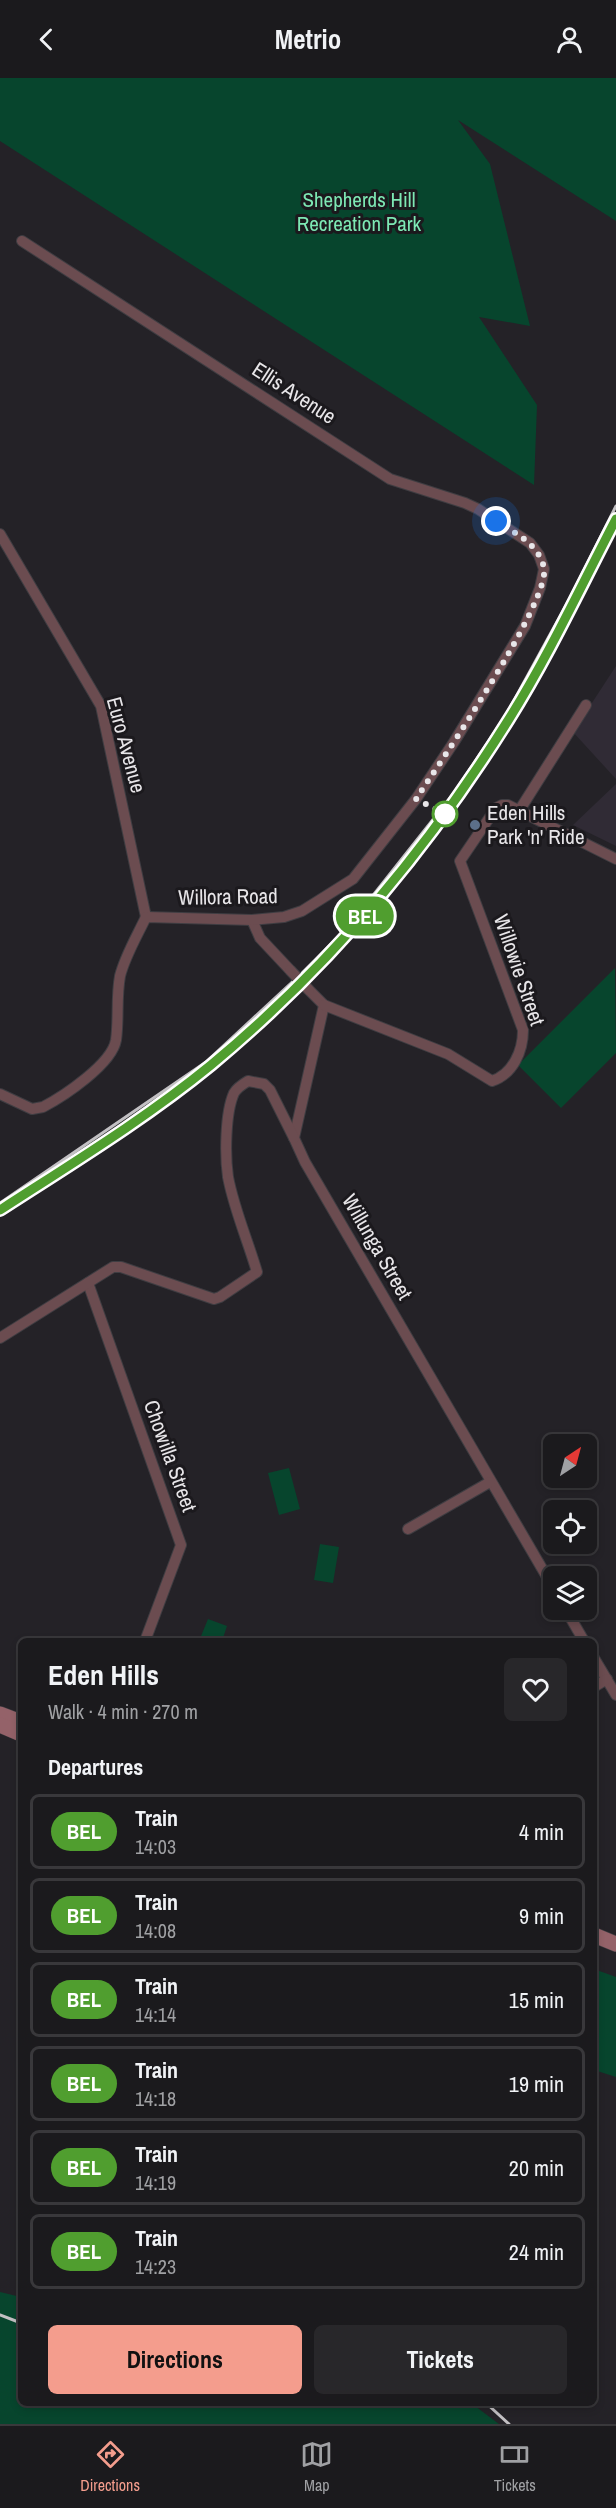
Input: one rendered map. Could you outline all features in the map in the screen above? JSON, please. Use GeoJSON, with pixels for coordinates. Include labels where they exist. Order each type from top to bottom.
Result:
{"type":"FeatureCollection","features":[{"type":"Feature","properties":{"kind":"main road"},"geometry":{"type":"LineString","coordinates":[[0,1714],[18,1721]]}},
{"type":"Feature","properties":{"kind":"main road"},"geometry":{"type":"LineString","coordinates":[[0,1725],[18,1733]]}},
{"type":"Feature","properties":{"kind":"main road"},"geometry":{"type":"LineString","coordinates":[[597,1936],[616,1944]]}},
{"type":"Feature","properties":{"kind":"main road"},"geometry":{"type":"LineString","coordinates":[[597,1947],[616,1954]]}},
{"type":"Feature","properties":{"kind":"street","name":"Ellis Avenue"},"geometry":{"type":"LineString","coordinates":[[22,241],[390,479],[465,502],[478,509],[530,543],[539,555],[544,569]]}},
{"type":"Feature","properties":{"kind":"street","name":"Euro Avenue"},"geometry":{"type":"LineString","coordinates":[[0,534],[101,706],[146,917]]}},
{"type":"Feature","properties":{"kind":"street","name":"Willora Road"},"geometry":{"type":"LineString","coordinates":[[146,917],[252,920],[284,917],[302,911],[352,879],[416,799],[525,626],[540,588],[544,569]]}},
{"type":"Feature","properties":{"kind":"street"},"geometry":{"type":"LineString","coordinates":[[586,705],[519,811],[616,859]]}},
{"type":"Feature","properties":{"kind":"street","name":"Willowie Street"},"geometry":{"type":"LineString","coordinates":[[324,1005],[448,1054],[492,1081],[503,1078],[516,1060],[523,1041],[524,1030],[460,861],[496,808],[508,805],[519,811]]}},
{"type":"Feature","properties":{"kind":"street"},"geometry":{"type":"LineString","coordinates":[[0,1094],[32,1109],[43,1107],[102,1064],[116,1042],[117,994],[123,968],[146,917]]}},
{"type":"Feature","properties":{"kind":"street"},"geometry":{"type":"LineString","coordinates":[[252,920],[260,938],[324,1005],[294,1138]]}},
{"type":"Feature","properties":{"kind":"street","name":"Willunga Street"},"geometry":{"type":"LineString","coordinates":[[88,1283],[113,1267],[121,1267],[214,1299],[257,1272],[228,1178],[229,1113],[235,1093],[241,1085],[248,1081],[264,1084],[270,1090],[305,1162],[543,1571]]}},
{"type":"Feature","properties":{"kind":"street"},"geometry":{"type":"LineString","coordinates":[[0,1338],[88,1283]]}},
{"type":"Feature","properties":{"kind":"street","name":"Chowilla Street"},"geometry":{"type":"LineString","coordinates":[[88,1283],[181,1545],[146,1638]]}},
{"type":"Feature","properties":{"kind":"street"},"geometry":{"type":"LineString","coordinates":[[408,1529],[490,1482]]}},
{"type":"Feature","properties":{"kind":"street"},"geometry":{"type":"LineString","coordinates":[[572,1620],[582,1638]]}},
{"type":"Feature","properties":{"kind":"street"},"geometry":{"type":"LineString","coordinates":[[597,1663],[616,1695]]}},
{"type":"Feature","properties":{"kind":"street"},"geometry":{"type":"LineString","coordinates":[[597,1685],[607,1679]]}},
{"type":"Feature","properties":{"kind":"shaded area"},"geometry":{"type":"Polygon","coordinates":[[[616,666],[616,779],[573,732],[616,666]]]}},
{"type":"Feature","properties":{"kind":"shaded area"},"geometry":{"type":"Polygon","coordinates":[[[616,784],[616,846],[573,825],[616,784]]]}},
{"type":"Feature","properties":{"kind":"green space","name":"Shepherds Hill Recreation Park"},"geometry":{"type":"Polygon","coordinates":[[[0,78],[616,78],[616,221],[458,120],[490,164],[530,326],[479,317],[537,405],[534,485],[0,141],[0,78]]]}},
{"type":"Feature","properties":{"kind":"green space"},"geometry":{"type":"Polygon","coordinates":[[[615,968],[616,1053],[561,1108],[518,1065],[615,968]]]}},
{"type":"Feature","properties":{"kind":"green space"},"geometry":{"type":"Polygon","coordinates":[[[289,1468],[300,1509],[279,1515],[268,1473],[289,1468]]]}},
{"type":"Feature","properties":{"kind":"green space"},"geometry":{"type":"Polygon","coordinates":[[[320,1544],[339,1547],[333,1583],[314,1580],[320,1544]]]}},
{"type":"Feature","properties":{"kind":"green space"},"geometry":{"type":"Polygon","coordinates":[[[208,1619],[227,1626],[223,1638],[200,1638],[208,1619]]]}},
{"type":"Feature","properties":{"kind":"green space"},"geometry":{"type":"Polygon","coordinates":[[[597,1970],[616,1977],[616,2077],[597,2071],[597,1970]]]}},
{"type":"Feature","properties":{"kind":"green space"},"geometry":{"type":"Polygon","coordinates":[[[0,2292],[18,2296],[18,2406],[475,2406],[499,2424],[0,2424],[0,2292]]]}},
{"type":"Feature","properties":{"kind":"railway"},"geometry":{"type":"LineString","coordinates":[[0,1203],[206,1062],[348,927],[454,793],[506,715],[570,598],[616,506]]}},
{"type":"Feature","properties":{"kind":"railway"},"geometry":{"type":"LineString","coordinates":[[0,2315],[18,2322]]}},
{"type":"Feature","properties":{"kind":"railway"},"geometry":{"type":"LineString","coordinates":[[489,2406],[509,2424]]}},
{"type":"Feature","properties":{"kind":"train","name":"BEL"},"geometry":{"type":"LineString","coordinates":[[0,1210],[158,1106],[210,1066],[258,1024],[352,930],[393,884],[458,796],[510,718],[575,601],[616,519]]}},
{"type":"Feature","properties":{"kind":"place","name":"Eden Hills Park 'n' Ride"},"geometry":{"type":"Point","coordinates":[475,825]}},
{"type":"Feature","properties":{"kind":"route"},"geometry":{"type":"LineString","coordinates":[[445,814],[416,799],[525,626],[543,581],[544,569],[539,555],[530,543],[496,521]]}}]}
